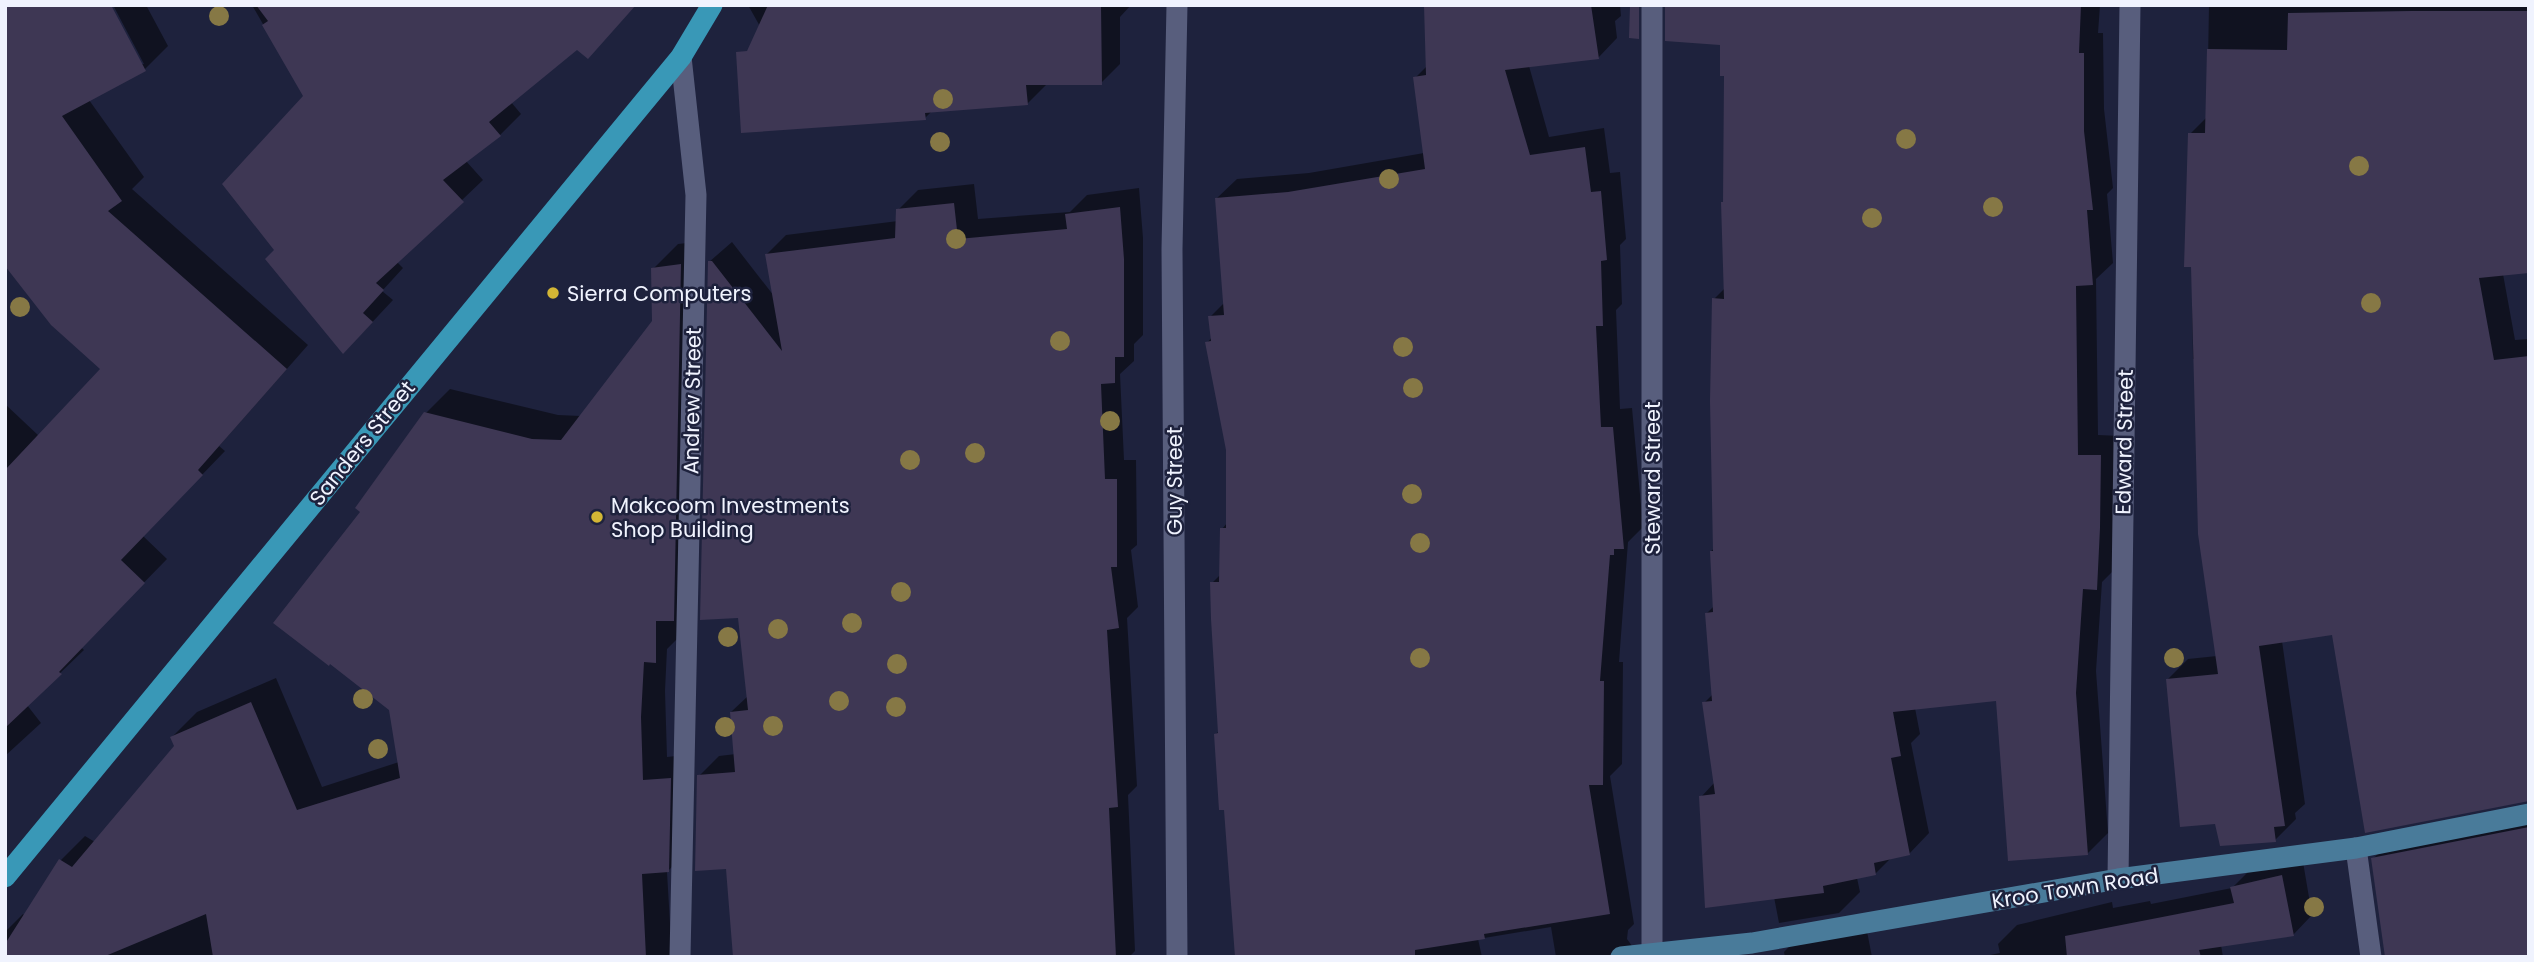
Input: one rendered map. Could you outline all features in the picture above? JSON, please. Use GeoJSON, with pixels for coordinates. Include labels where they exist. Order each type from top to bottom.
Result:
{"type":"FeatureCollection","features":[{"type":"Feature","properties":{"kind":"main road","name":"Sanders Street"},"geometry":{"type":"LineString","coordinates":[[5,877],[681,57],[712,5]]}},
{"type":"Feature","properties":{"kind":"main road","name":"Kroo Town Road"},"geometry":{"type":"LineString","coordinates":[[1621,957],[1652,952],[1753,950],[2118,879],[2356,848],[2529,814]]}},
{"type":"Feature","properties":{"kind":"street","name":"Guy Street"},"geometry":{"type":"LineString","coordinates":[[1177,5],[1172,262],[1177,957]]}},
{"type":"Feature","properties":{"kind":"street","name":"Steward Street"},"geometry":{"type":"LineString","coordinates":[[1652,5],[1652,952]]}},
{"type":"Feature","properties":{"kind":"street","name":"Edward Street"},"geometry":{"type":"LineString","coordinates":[[2118,879],[2130,5]]}},
{"type":"Feature","properties":{"kind":"street","name":"Andrew Street"},"geometry":{"type":"LineString","coordinates":[[680,957],[696,195],[681,57]]}},
{"type":"Feature","properties":{"kind":"street"},"geometry":{"type":"LineString","coordinates":[[2356,848],[2371,957]]}},
{"type":"Feature","properties":{"kind":"building"},"geometry":{"type":"Polygon","coordinates":[[[5,5],[111,5],[146,71],[62,116],[122,201],[108,211],[287,369],[198,470],[203,475],[121,560],[145,583],[59,672],[62,674],[5,728],[5,470],[100,369],[51,325],[5,266],[5,5]]]}},
{"type":"Feature","properties":{"kind":"building"},"geometry":{"type":"Polygon","coordinates":[[[256,5],[636,5],[588,59],[577,50],[489,122],[501,136],[443,180],[464,202],[376,283],[384,290],[363,313],[373,322],[343,354],[265,259],[274,250],[222,184],[303,96],[262,25],[268,21],[256,5]]]}},
{"type":"Feature","properties":{"kind":"building"},"geometry":{"type":"Polygon","coordinates":[[[768,5],[1101,5],[1102,85],[1026,85],[1028,105],[925,113],[926,120],[741,133],[736,52],[747,51],[768,5]]]}},
{"type":"Feature","properties":{"kind":"building"},"geometry":{"type":"Polygon","coordinates":[[[1424,5],[1591,5],[1599,59],[1505,70],[1530,155],[1585,147],[1591,192],[1601,191],[1607,260],[1601,261],[1603,326],[1596,326],[1601,427],[1613,427],[1624,549],[1614,549],[1614,555],[1610,555],[1600,681],[1604,681],[1603,785],[1589,785],[1610,914],[1484,934],[1485,939],[1415,950],[1415,957],[1235,957],[1224,810],[1219,810],[1214,734],[1218,733],[1210,582],[1219,582],[1220,528],[1226,528],[1226,450],[1205,342],[1211,341],[1208,316],[1224,315],[1215,198],[1288,192],[1425,169],[1413,77],[1426,75],[1424,5]]]}},
{"type":"Feature","properties":{"kind":"building"},"geometry":{"type":"Polygon","coordinates":[[[1630,5],[1639,5],[1639,39],[1629,38],[1630,5]]]}},
{"type":"Feature","properties":{"kind":"building"},"geometry":{"type":"Polygon","coordinates":[[[1665,5],[2081,5],[2079,53],[2084,53],[2084,131],[2093,210],[2087,210],[2093,285],[2076,286],[2078,455],[2101,455],[2097,590],[2083,589],[2076,693],[2088,855],[2008,861],[1996,701],[1893,712],[1901,756],[1891,758],[1910,855],[1874,863],[1876,875],[1823,886],[1824,893],[1705,908],[1699,796],[1715,794],[1702,702],[1712,701],[1705,613],[1713,612],[1710,551],[1713,551],[1710,401],[1712,298],[1724,299],[1721,202],[1724,76],[1720,76],[1720,45],[1665,41],[1665,5]]]}},
{"type":"Feature","properties":{"kind":"building"},"geometry":{"type":"Polygon","coordinates":[[[2529,11],[2529,273],[2479,278],[2494,360],[2529,356],[2529,801],[2365,833],[2332,635],[2259,646],[2285,826],[2274,827],[2276,842],[2220,846],[2215,824],[2180,827],[2166,679],[2218,674],[2198,534],[2191,267],[2184,267],[2188,133],[2205,133],[2207,49],[2287,50],[2288,13],[2529,11]]]}},
{"type":"Feature","properties":{"kind":"building"},"geometry":{"type":"Polygon","coordinates":[[[954,203],[958,239],[1067,229],[1065,214],[1120,207],[1124,259],[1124,357],[1115,357],[1115,383],[1101,384],[1105,479],[1117,479],[1117,567],[1111,567],[1119,628],[1107,630],[1118,807],[1109,808],[1116,957],[733,957],[726,869],[695,871],[697,775],[735,772],[730,712],[748,710],[738,618],[700,620],[708,261],[712,261],[782,351],[765,254],[895,238],[896,209],[954,203]]]}},
{"type":"Feature","properties":{"kind":"building"},"geometry":{"type":"Polygon","coordinates":[[[681,264],[674,621],[656,621],[656,663],[644,662],[641,717],[643,780],[671,778],[669,872],[642,874],[646,957],[213,957],[206,914],[103,957],[5,957],[5,944],[59,859],[72,867],[174,746],[170,737],[251,702],[297,810],[400,778],[389,710],[273,623],[360,512],[355,508],[424,412],[532,439],[561,440],[652,321],[651,268],[681,264]]]}},
{"type":"Feature","properties":{"kind":"building"},"geometry":{"type":"Polygon","coordinates":[[[2529,827],[2529,957],[2385,957],[2371,858],[2529,827]]]}},
{"type":"Feature","properties":{"kind":"building"},"geometry":{"type":"Polygon","coordinates":[[[2282,875],[2294,936],[2199,950],[2201,957],[2067,957],[2065,936],[2234,903],[2230,887],[2282,875]]]}},
{"type":"Feature","properties":{"kind":"place","name":"Sierra Computers"},"geometry":{"type":"Point","coordinates":[553,293]}},
{"type":"Feature","properties":{"kind":"place","name":"Makcoom Investments Shop Building"},"geometry":{"type":"Point","coordinates":[597,517]}}]}
